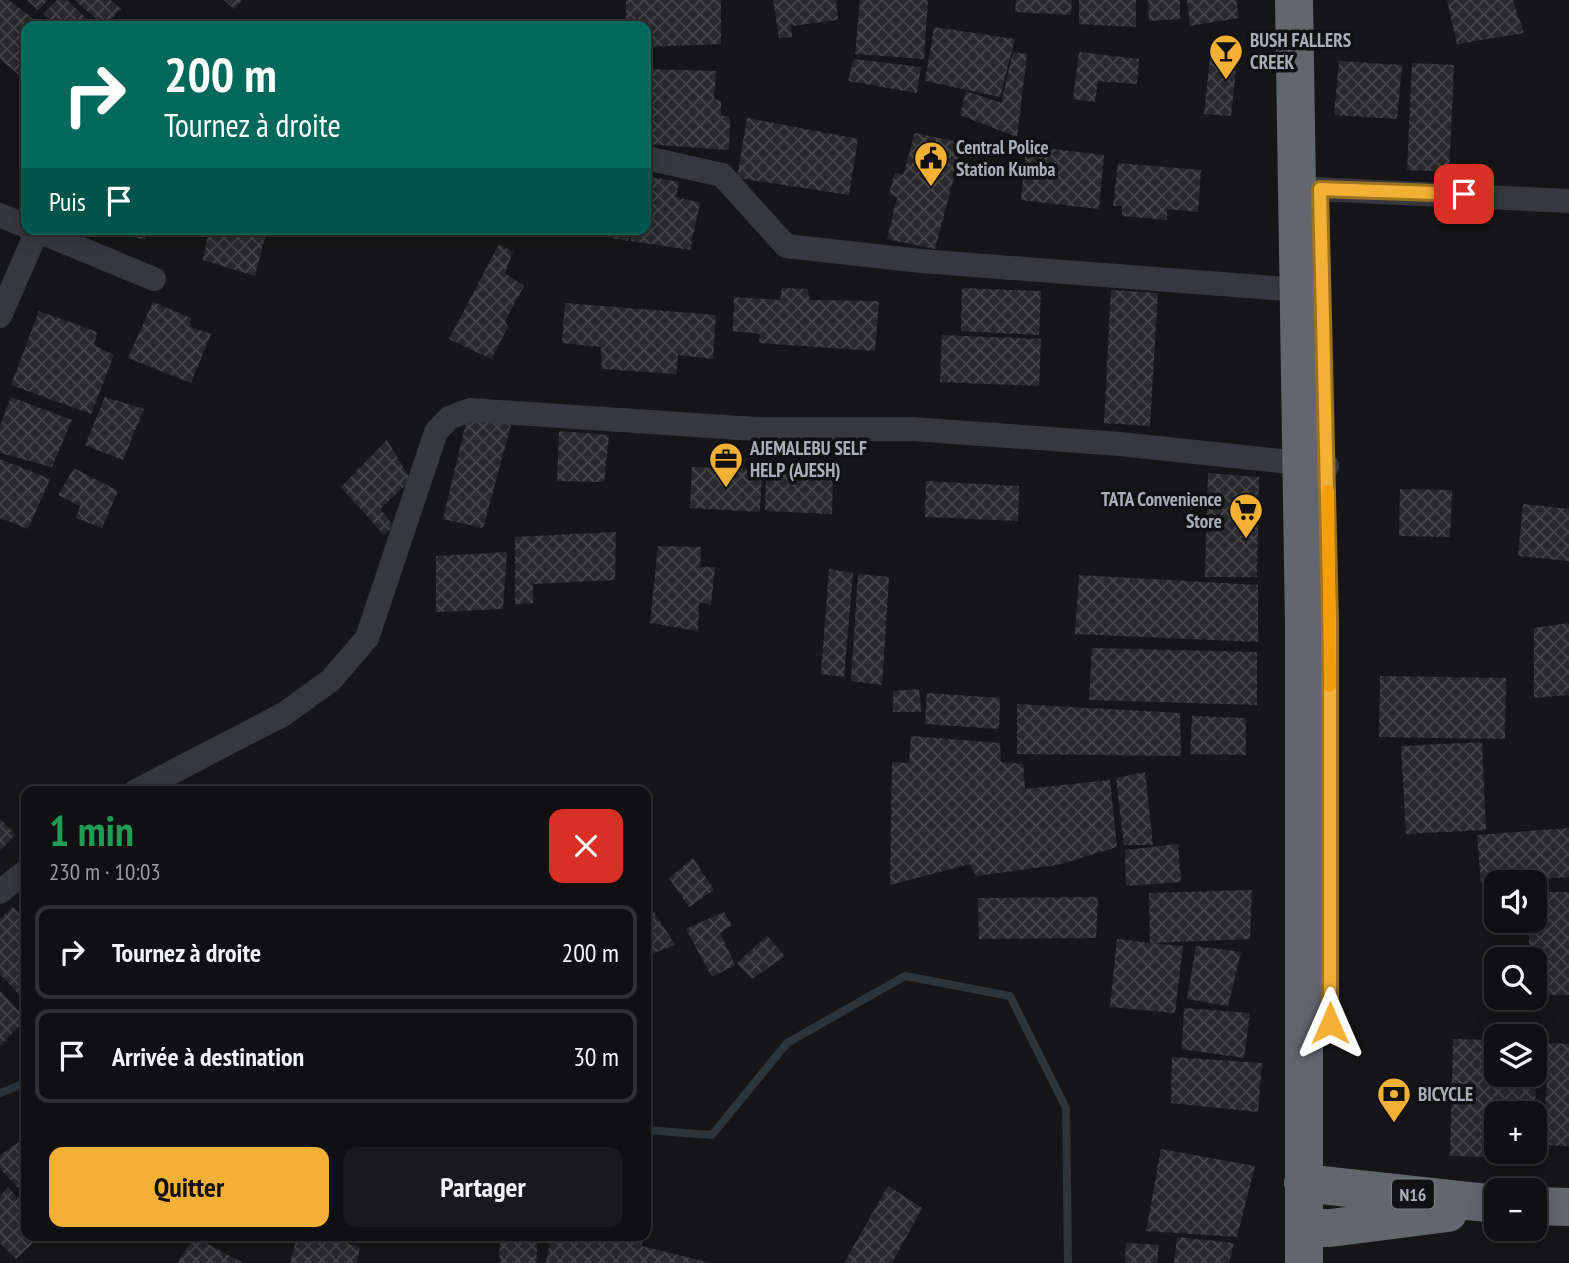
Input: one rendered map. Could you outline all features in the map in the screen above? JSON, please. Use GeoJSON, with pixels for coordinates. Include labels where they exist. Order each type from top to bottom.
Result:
{"type":"FeatureCollection","features":[{"type":"Feature","properties":{"kind":"highway"},"geometry":{"type":"LineString","coordinates":[[1294,0],[1308,188],[1315,465],[1317,1245]]}},
{"type":"Feature","properties":{"kind":"highway"},"geometry":{"type":"LineString","coordinates":[[1315,465],[1300,290],[1318,0]]}},
{"type":"Feature","properties":{"kind":"highway","name":"N16"},"geometry":{"type":"LineString","coordinates":[[1316,1183],[1484,1204]]}},
{"type":"Feature","properties":{"kind":"highway"},"geometry":{"type":"LineString","coordinates":[[1547,1206],[1569,1207]]}},
{"type":"Feature","properties":{"kind":"highway","name":"N16"},"geometry":{"type":"LineString","coordinates":[[1317,1245],[1484,1209]]}},
{"type":"Feature","properties":{"kind":"street"},"geometry":{"type":"LineString","coordinates":[[651,159],[722,175],[786,246],[921,261],[1300,290]]}},
{"type":"Feature","properties":{"kind":"street"},"geometry":{"type":"LineString","coordinates":[[1308,188],[1569,201]]}},
{"type":"Feature","properties":{"kind":"street"},"geometry":{"type":"LineString","coordinates":[[0,215],[21,224]]}},
{"type":"Feature","properties":{"kind":"street"},"geometry":{"type":"LineString","coordinates":[[0,316],[30,235]]}},
{"type":"Feature","properties":{"kind":"street"},"geometry":{"type":"LineString","coordinates":[[47,235],[154,279]]}},
{"type":"Feature","properties":{"kind":"street"},"geometry":{"type":"LineString","coordinates":[[146,786],[284,714],[331,680],[358,649],[367,638],[436,432],[449,418],[470,411],[755,429],[926,430],[1120,444],[1315,465]]}},
{"type":"Feature","properties":{"kind":"street"},"geometry":{"type":"LineString","coordinates":[[0,892],[21,875]]}},
{"type":"Feature","properties":{"kind":"building"},"geometry":{"type":"Polygon","coordinates":[[[0,0],[9,0],[36,21],[21,21],[21,77],[0,59],[0,0]]]}},
{"type":"Feature","properties":{"kind":"building"},"geometry":{"type":"Polygon","coordinates":[[[27,0],[48,0],[38,10],[27,0]]]}},
{"type":"Feature","properties":{"kind":"building"},"geometry":{"type":"Polygon","coordinates":[[[57,0],[67,0],[89,21],[51,21],[43,14],[57,0]]]}},
{"type":"Feature","properties":{"kind":"building"},"geometry":{"type":"Polygon","coordinates":[[[74,0],[110,0],[121,9],[110,21],[99,21],[74,0]]]}},
{"type":"Feature","properties":{"kind":"building"},"geometry":{"type":"Polygon","coordinates":[[[224,0],[242,0],[234,9],[224,0]]]}},
{"type":"Feature","properties":{"kind":"building"},"geometry":{"type":"Polygon","coordinates":[[[626,0],[721,0],[721,44],[651,47],[651,21],[626,21],[626,0]]]}},
{"type":"Feature","properties":{"kind":"building"},"geometry":{"type":"Polygon","coordinates":[[[773,0],[836,0],[838,20],[791,26],[792,37],[779,38],[773,0]]]}},
{"type":"Feature","properties":{"kind":"building"},"geometry":{"type":"Polygon","coordinates":[[[860,0],[928,0],[924,59],[855,54],[860,0]]]}},
{"type":"Feature","properties":{"kind":"building"},"geometry":{"type":"Polygon","coordinates":[[[1016,0],[1072,0],[1071,15],[1015,12],[1016,0]]]}},
{"type":"Feature","properties":{"kind":"building"},"geometry":{"type":"Polygon","coordinates":[[[1079,0],[1136,0],[1136,27],[1079,24],[1079,0]]]}},
{"type":"Feature","properties":{"kind":"building"},"geometry":{"type":"Polygon","coordinates":[[[1148,0],[1180,0],[1180,19],[1149,21],[1148,0]]]}},
{"type":"Feature","properties":{"kind":"building"},"geometry":{"type":"Polygon","coordinates":[[[1187,0],[1236,0],[1239,18],[1190,26],[1187,0]]]}},
{"type":"Feature","properties":{"kind":"building"},"geometry":{"type":"Polygon","coordinates":[[[1447,0],[1513,0],[1524,33],[1457,44],[1447,0]]]}},
{"type":"Feature","properties":{"kind":"building"},"geometry":{"type":"Polygon","coordinates":[[[934,27],[1015,39],[1000,97],[925,81],[934,27]]]}},
{"type":"Feature","properties":{"kind":"building"},"geometry":{"type":"Polygon","coordinates":[[[1212,39],[1239,42],[1231,116],[1204,114],[1212,39]]]}},
{"type":"Feature","properties":{"kind":"building"},"geometry":{"type":"Polygon","coordinates":[[[1013,52],[1027,54],[1017,137],[960,115],[966,91],[1001,103],[1013,52]]]}},
{"type":"Feature","properties":{"kind":"building"},"geometry":{"type":"Polygon","coordinates":[[[1079,52],[1139,59],[1137,84],[1098,81],[1095,102],[1073,99],[1079,52]]]}},
{"type":"Feature","properties":{"kind":"building"},"geometry":{"type":"Polygon","coordinates":[[[854,59],[921,67],[917,93],[848,81],[854,59]]]}},
{"type":"Feature","properties":{"kind":"building"},"geometry":{"type":"Polygon","coordinates":[[[1339,61],[1402,65],[1397,119],[1334,115],[1339,61]]]}},
{"type":"Feature","properties":{"kind":"building"},"geometry":{"type":"Polygon","coordinates":[[[1412,63],[1454,65],[1449,172],[1407,170],[1412,63]]]}},
{"type":"Feature","properties":{"kind":"building"},"geometry":{"type":"Polygon","coordinates":[[[651,69],[716,71],[714,99],[721,101],[721,115],[730,117],[729,150],[651,144],[651,69]]]}},
{"type":"Feature","properties":{"kind":"building"},"geometry":{"type":"Polygon","coordinates":[[[747,118],[858,139],[849,195],[737,178],[747,118]]]}},
{"type":"Feature","properties":{"kind":"building"},"geometry":{"type":"Polygon","coordinates":[[[915,133],[963,143],[935,249],[887,239],[897,197],[889,194],[895,173],[903,175],[915,133]]]}},
{"type":"Feature","properties":{"kind":"building"},"geometry":{"type":"Polygon","coordinates":[[[1026,146],[1104,155],[1099,209],[1021,200],[1026,146]]]}},
{"type":"Feature","properties":{"kind":"building"},"geometry":{"type":"Polygon","coordinates":[[[1118,163],[1201,170],[1198,212],[1167,209],[1167,220],[1122,216],[1122,206],[1113,206],[1118,163]]]}},
{"type":"Feature","properties":{"kind":"building"},"geometry":{"type":"Polygon","coordinates":[[[651,177],[679,182],[676,197],[700,203],[690,250],[631,241],[632,235],[651,235],[651,177]]]}},
{"type":"Feature","properties":{"kind":"building"},"geometry":{"type":"Polygon","coordinates":[[[126,235],[146,235],[145,240],[126,235]]]}},
{"type":"Feature","properties":{"kind":"building"},"geometry":{"type":"Polygon","coordinates":[[[208,235],[265,235],[255,276],[203,260],[208,235]]]}},
{"type":"Feature","properties":{"kind":"building"},"geometry":{"type":"Polygon","coordinates":[[[598,235],[629,235],[628,241],[598,235]]]}},
{"type":"Feature","properties":{"kind":"building"},"geometry":{"type":"Polygon","coordinates":[[[499,244],[513,252],[505,273],[524,286],[505,321],[508,327],[491,359],[449,339],[499,244]]]}},
{"type":"Feature","properties":{"kind":"building"},"geometry":{"type":"Polygon","coordinates":[[[782,288],[807,289],[810,300],[879,301],[875,351],[759,343],[760,334],[733,331],[734,297],[780,300],[782,288]]]}},
{"type":"Feature","properties":{"kind":"building"},"geometry":{"type":"Polygon","coordinates":[[[962,288],[1041,291],[1039,335],[961,331],[962,288]]]}},
{"type":"Feature","properties":{"kind":"building"},"geometry":{"type":"Polygon","coordinates":[[[1111,290],[1158,293],[1150,426],[1104,423],[1111,290]]]}},
{"type":"Feature","properties":{"kind":"building"},"geometry":{"type":"Polygon","coordinates":[[[153,302],[191,318],[190,327],[211,334],[191,383],[128,358],[153,302]]]}},
{"type":"Feature","properties":{"kind":"building"},"geometry":{"type":"Polygon","coordinates":[[[565,303],[716,315],[713,359],[678,355],[676,374],[602,369],[601,347],[562,343],[565,303]]]}},
{"type":"Feature","properties":{"kind":"building"},"geometry":{"type":"Polygon","coordinates":[[[39,311],[97,332],[94,345],[114,355],[91,414],[11,385],[39,311]]]}},
{"type":"Feature","properties":{"kind":"building"},"geometry":{"type":"Polygon","coordinates":[[[942,335],[1041,339],[1039,386],[940,382],[942,335]]]}},
{"type":"Feature","properties":{"kind":"building"},"geometry":{"type":"Polygon","coordinates":[[[11,397],[72,420],[52,467],[0,453],[0,426],[11,397]]]}},
{"type":"Feature","properties":{"kind":"building"},"geometry":{"type":"Polygon","coordinates":[[[105,397],[144,409],[123,460],[85,445],[105,397]]]}},
{"type":"Feature","properties":{"kind":"building"},"geometry":{"type":"Polygon","coordinates":[[[468,414],[511,425],[483,528],[443,519],[468,414]]]}},
{"type":"Feature","properties":{"kind":"building"},"geometry":{"type":"Polygon","coordinates":[[[559,431],[609,435],[604,482],[557,481],[559,431]]]}},
{"type":"Feature","properties":{"kind":"building"},"geometry":{"type":"Polygon","coordinates":[[[387,440],[411,480],[380,509],[394,526],[384,535],[341,487],[387,440]]]}},
{"type":"Feature","properties":{"kind":"building"},"geometry":{"type":"Polygon","coordinates":[[[0,459],[50,479],[28,529],[0,518],[0,459]]]}},
{"type":"Feature","properties":{"kind":"building","name":"AJEMALEBU SELF HELP (AJESH)"},"geometry":{"type":"Polygon","coordinates":[[[692,467],[762,470],[760,512],[690,508],[692,467]]]}},
{"type":"Feature","properties":{"kind":"building"},"geometry":{"type":"Polygon","coordinates":[[[74,468],[118,491],[102,528],[76,518],[80,506],[58,495],[74,468]]]}},
{"type":"Feature","properties":{"kind":"building"},"geometry":{"type":"Polygon","coordinates":[[[766,471],[833,473],[832,514],[765,511],[766,471]]]}},
{"type":"Feature","properties":{"kind":"building"},"geometry":{"type":"Polygon","coordinates":[[[1208,473],[1259,477],[1257,577],[1205,577],[1208,473]]]}},
{"type":"Feature","properties":{"kind":"building"},"geometry":{"type":"Polygon","coordinates":[[[926,481],[1019,486],[1018,521],[925,517],[926,481]]]}},
{"type":"Feature","properties":{"kind":"building"},"geometry":{"type":"Polygon","coordinates":[[[1400,489],[1452,490],[1450,537],[1399,536],[1400,489]]]}},
{"type":"Feature","properties":{"kind":"building"},"geometry":{"type":"Polygon","coordinates":[[[1523,504],[1569,509],[1569,561],[1518,556],[1523,504]]]}},
{"type":"Feature","properties":{"kind":"building"},"geometry":{"type":"Polygon","coordinates":[[[616,532],[615,580],[533,584],[533,603],[515,604],[515,537],[616,532]]]}},
{"type":"Feature","properties":{"kind":"building"},"geometry":{"type":"Polygon","coordinates":[[[658,546],[701,547],[700,567],[715,567],[711,605],[699,602],[698,631],[650,623],[658,546]]]}},
{"type":"Feature","properties":{"kind":"building"},"geometry":{"type":"Polygon","coordinates":[[[507,552],[503,609],[436,612],[436,556],[507,552]]]}},
{"type":"Feature","properties":{"kind":"building"},"geometry":{"type":"Polygon","coordinates":[[[829,569],[853,573],[844,677],[821,674],[829,569]]]}},
{"type":"Feature","properties":{"kind":"building"},"geometry":{"type":"Polygon","coordinates":[[[858,574],[889,577],[882,685],[851,681],[858,574]]]}},
{"type":"Feature","properties":{"kind":"building"},"geometry":{"type":"Polygon","coordinates":[[[1079,575],[1258,585],[1258,642],[1075,634],[1079,575]]]}},
{"type":"Feature","properties":{"kind":"building"},"geometry":{"type":"Polygon","coordinates":[[[1569,623],[1569,695],[1534,698],[1534,628],[1569,623]]]}},
{"type":"Feature","properties":{"kind":"building"},"geometry":{"type":"Polygon","coordinates":[[[1092,648],[1257,652],[1257,705],[1089,700],[1092,648]]]}},
{"type":"Feature","properties":{"kind":"building"},"geometry":{"type":"Polygon","coordinates":[[[1380,676],[1506,678],[1505,739],[1379,737],[1380,676]]]}},
{"type":"Feature","properties":{"kind":"building"},"geometry":{"type":"Polygon","coordinates":[[[919,689],[921,712],[893,712],[893,691],[919,689]]]}},
{"type":"Feature","properties":{"kind":"building"},"geometry":{"type":"Polygon","coordinates":[[[927,693],[1000,698],[999,729],[925,724],[927,693]]]}},
{"type":"Feature","properties":{"kind":"building"},"geometry":{"type":"Polygon","coordinates":[[[1017,704],[1180,713],[1181,756],[1017,754],[1017,704]]]}},
{"type":"Feature","properties":{"kind":"building"},"geometry":{"type":"Polygon","coordinates":[[[1192,716],[1246,718],[1246,755],[1190,754],[1192,716]]]}},
{"type":"Feature","properties":{"kind":"building"},"geometry":{"type":"Polygon","coordinates":[[[911,736],[1000,743],[1001,762],[1023,764],[1025,789],[1110,780],[1117,847],[1057,865],[976,876],[970,864],[890,885],[892,762],[909,763],[911,736]]]}},
{"type":"Feature","properties":{"kind":"building"},"geometry":{"type":"Polygon","coordinates":[[[1482,742],[1486,830],[1406,834],[1401,746],[1482,742]]]}},
{"type":"Feature","properties":{"kind":"building"},"geometry":{"type":"Polygon","coordinates":[[[1145,772],[1153,845],[1124,845],[1116,778],[1145,772]]]}},
{"type":"Feature","properties":{"kind":"building"},"geometry":{"type":"Polygon","coordinates":[[[0,819],[16,835],[0,850],[0,819]]]}},
{"type":"Feature","properties":{"kind":"building"},"geometry":{"type":"Polygon","coordinates":[[[1569,828],[1569,877],[1547,878],[1547,870],[1484,870],[1484,883],[1481,883],[1477,835],[1569,828]]]}},
{"type":"Feature","properties":{"kind":"building"},"geometry":{"type":"Polygon","coordinates":[[[1178,844],[1181,882],[1126,886],[1125,850],[1178,844]]]}},
{"type":"Feature","properties":{"kind":"building"},"geometry":{"type":"Polygon","coordinates":[[[693,858],[714,890],[689,907],[669,878],[693,858]]]}},
{"type":"Feature","properties":{"kind":"building"},"geometry":{"type":"Polygon","coordinates":[[[1252,890],[1250,939],[1150,943],[1149,893],[1252,890]]]}},
{"type":"Feature","properties":{"kind":"building"},"geometry":{"type":"Polygon","coordinates":[[[1547,892],[1569,892],[1569,995],[1547,995],[1547,947],[1529,947],[1529,933],[1547,933],[1547,892]]]}},
{"type":"Feature","properties":{"kind":"building"},"geometry":{"type":"Polygon","coordinates":[[[1098,897],[1096,938],[979,939],[978,898],[1098,897]]]}},
{"type":"Feature","properties":{"kind":"building"},"geometry":{"type":"Polygon","coordinates":[[[13,907],[21,916],[21,997],[0,974],[0,919],[13,907]]]}},
{"type":"Feature","properties":{"kind":"building"},"geometry":{"type":"Polygon","coordinates":[[[651,907],[675,945],[651,954],[651,907]]]}},
{"type":"Feature","properties":{"kind":"building"},"geometry":{"type":"Polygon","coordinates":[[[724,912],[732,925],[720,933],[735,965],[712,977],[686,929],[724,912]]]}},
{"type":"Feature","properties":{"kind":"building"},"geometry":{"type":"Polygon","coordinates":[[[767,936],[785,956],[752,979],[737,963],[767,936]]]}},
{"type":"Feature","properties":{"kind":"building"},"geometry":{"type":"Polygon","coordinates":[[[1117,939],[1183,946],[1175,1013],[1110,1007],[1117,939]]]}},
{"type":"Feature","properties":{"kind":"building"},"geometry":{"type":"Polygon","coordinates":[[[1196,946],[1241,952],[1228,1006],[1187,999],[1196,946]]]}},
{"type":"Feature","properties":{"kind":"building"},"geometry":{"type":"Polygon","coordinates":[[[0,991],[21,1014],[21,1024],[0,1046],[0,991]]]}},
{"type":"Feature","properties":{"kind":"building"},"geometry":{"type":"Polygon","coordinates":[[[1184,1008],[1250,1013],[1244,1058],[1182,1049],[1184,1008]]]}},
{"type":"Feature","properties":{"kind":"building"},"geometry":{"type":"Polygon","coordinates":[[[1453,1039],[1484,1040],[1484,1087],[1536,1087],[1535,1101],[1484,1101],[1484,1157],[1450,1156],[1453,1039]]]}},
{"type":"Feature","properties":{"kind":"building"},"geometry":{"type":"Polygon","coordinates":[[[1549,1043],[1569,1044],[1569,1146],[1547,1145],[1549,1043]]]}},
{"type":"Feature","properties":{"kind":"building"},"geometry":{"type":"Polygon","coordinates":[[[1172,1057],[1262,1063],[1258,1112],[1171,1103],[1172,1057]]]}},
{"type":"Feature","properties":{"kind":"building"},"geometry":{"type":"Polygon","coordinates":[[[21,1140],[21,1191],[0,1169],[0,1155],[21,1140]]]}},
{"type":"Feature","properties":{"kind":"building"},"geometry":{"type":"Polygon","coordinates":[[[1161,1149],[1255,1166],[1237,1237],[1146,1231],[1161,1149]]]}},
{"type":"Feature","properties":{"kind":"building"},"geometry":{"type":"Polygon","coordinates":[[[888,1186],[922,1208],[892,1263],[844,1263],[888,1186]]]}},
{"type":"Feature","properties":{"kind":"building"},"geometry":{"type":"Polygon","coordinates":[[[8,1187],[21,1201],[21,1241],[35,1241],[16,1259],[0,1243],[0,1196],[8,1187]]]}},
{"type":"Feature","properties":{"kind":"building"},"geometry":{"type":"Polygon","coordinates":[[[1177,1237],[1234,1243],[1229,1263],[1174,1263],[1177,1237]]]}},
{"type":"Feature","properties":{"kind":"building"},"geometry":{"type":"Polygon","coordinates":[[[192,1241],[202,1241],[243,1263],[177,1263],[192,1241]]]}},
{"type":"Feature","properties":{"kind":"building"},"geometry":{"type":"Polygon","coordinates":[[[296,1241],[349,1241],[348,1244],[360,1247],[357,1263],[290,1263],[296,1241]]]}},
{"type":"Feature","properties":{"kind":"building"},"geometry":{"type":"Polygon","coordinates":[[[499,1241],[538,1241],[536,1263],[500,1263],[499,1241]]]}},
{"type":"Feature","properties":{"kind":"building"},"geometry":{"type":"Polygon","coordinates":[[[550,1241],[642,1241],[642,1246],[710,1263],[546,1263],[550,1241]]]}},
{"type":"Feature","properties":{"kind":"building"},"geometry":{"type":"Polygon","coordinates":[[[1126,1243],[1159,1245],[1157,1263],[1125,1263],[1126,1243]]]}},
{"type":"Feature","properties":{"kind":"waterway"},"geometry":{"type":"LineString","coordinates":[[651,1130],[712,1135],[787,1043],[905,976],[1010,996],[1066,1108],[1068,1263]]}},
{"type":"Feature","properties":{"kind":"waterway"},"geometry":{"type":"LineString","coordinates":[[0,1093],[21,1085]]}},
{"type":"Feature","properties":{"kind":"slow traffic"},"geometry":{"type":"LineString","coordinates":[[1328,491],[1330,686]]}},
{"type":"Feature","properties":{"kind":"place","name":"BUSH FALLERS CREEK"},"geometry":{"type":"Point","coordinates":[1226,81]}},
{"type":"Feature","properties":{"kind":"place","name":"Central Police Station Kumba"},"geometry":{"type":"Point","coordinates":[931,188]}},
{"type":"Feature","properties":{"kind":"place","name":"AJEMALEBU SELF HELP (AJESH)"},"geometry":{"type":"Point","coordinates":[726,489]}},
{"type":"Feature","properties":{"kind":"place","name":"TATA Convenience Store"},"geometry":{"type":"Point","coordinates":[1246,540]}},
{"type":"Feature","properties":{"kind":"place","name":"BICYCLE"},"geometry":{"type":"Point","coordinates":[1394,1124]}},
{"type":"Feature","properties":{"kind":"route"},"geometry":{"type":"LineString","coordinates":[[1330,1023],[1330,623],[1320,189],[1464,194]]}}]}
